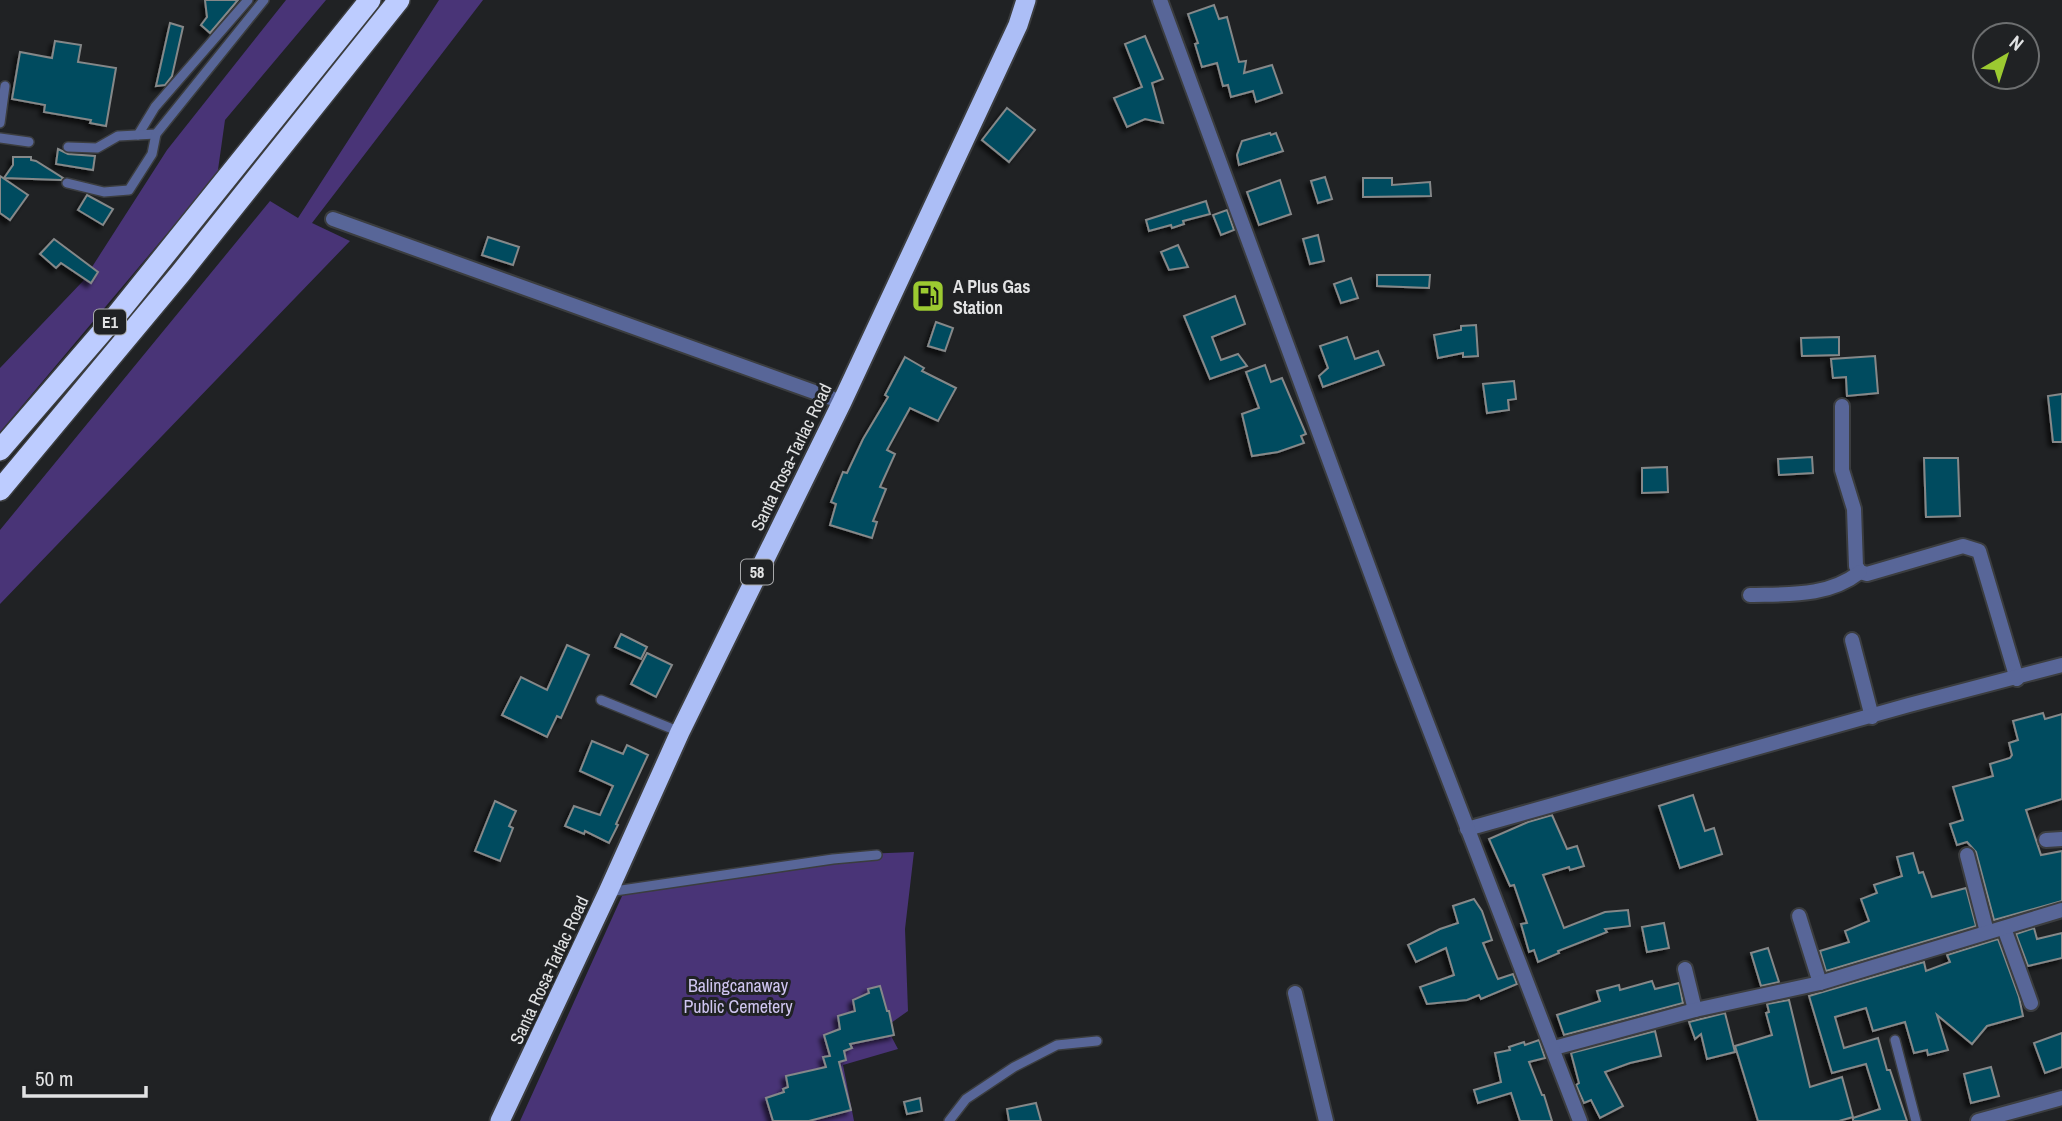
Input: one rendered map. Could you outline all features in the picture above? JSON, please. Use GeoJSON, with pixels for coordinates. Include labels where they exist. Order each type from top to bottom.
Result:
{"type":"FeatureCollection","features":[{"type":"Feature","properties":{"kind":"highway","name":"E1"},"geometry":{"type":"LineString","coordinates":[[0,450],[115,317],[370,0]]}},
{"type":"Feature","properties":{"kind":"highway","name":"E1"},"geometry":{"type":"LineString","coordinates":[[0,490],[237,203],[399,0]]}},
{"type":"Feature","properties":{"kind":"highway","name":"Santa Rosa-Tarlac Road"},"geometry":{"type":"LineString","coordinates":[[500,1121],[680,732],[842,402],[1018,25],[1026,0]]}},
{"type":"Feature","properties":{"kind":"street"},"geometry":{"type":"LineString","coordinates":[[1160,0],[1467,829],[1580,1121]]}},
{"type":"Feature","properties":{"kind":"street"},"geometry":{"type":"LineString","coordinates":[[333,219],[842,402]]}},
{"type":"Feature","properties":{"kind":"street"},"geometry":{"type":"LineString","coordinates":[[1842,406],[1842,470],[1853,501],[1856,566],[1860,572],[1867,574],[1963,546],[1979,551],[2017,679]]}},
{"type":"Feature","properties":{"kind":"street"},"geometry":{"type":"LineString","coordinates":[[1750,594],[1809,594],[1848,581],[1860,572]]}},
{"type":"Feature","properties":{"kind":"street"},"geometry":{"type":"LineString","coordinates":[[1852,640],[1872,717]]}},
{"type":"Feature","properties":{"kind":"street"},"geometry":{"type":"LineString","coordinates":[[1467,829],[2062,665]]}},
{"type":"Feature","properties":{"kind":"street"},"geometry":{"type":"LineString","coordinates":[[2046,841],[2062,839]]}},
{"type":"Feature","properties":{"kind":"street"},"geometry":{"type":"LineString","coordinates":[[1966,855],[1987,932]]}},
{"type":"Feature","properties":{"kind":"street"},"geometry":{"type":"LineString","coordinates":[[1553,1048],[1695,1010],[1820,983],[2062,910]]}},
{"type":"Feature","properties":{"kind":"street"},"geometry":{"type":"LineString","coordinates":[[1799,916],[1820,983]]}},
{"type":"Feature","properties":{"kind":"street"},"geometry":{"type":"LineString","coordinates":[[2004,928],[2031,1003]]}},
{"type":"Feature","properties":{"kind":"street"},"geometry":{"type":"LineString","coordinates":[[1685,969],[1695,1010]]}},
{"type":"Feature","properties":{"kind":"street"},"geometry":{"type":"LineString","coordinates":[[1295,993],[1326,1121]]}},
{"type":"Feature","properties":{"kind":"street"},"geometry":{"type":"LineString","coordinates":[[1978,1121],[2062,1098]]}},
{"type":"Feature","properties":{"kind":"lane"},"geometry":{"type":"LineString","coordinates":[[138,135],[155,107],[248,0]]}},
{"type":"Feature","properties":{"kind":"lane"},"geometry":{"type":"LineString","coordinates":[[67,183],[104,192],[129,190],[152,154],[156,134],[264,0]]}},
{"type":"Feature","properties":{"kind":"lane"},"geometry":{"type":"LineString","coordinates":[[216,37],[228,45]]}},
{"type":"Feature","properties":{"kind":"lane"},"geometry":{"type":"LineString","coordinates":[[0,122],[5,86]]}},
{"type":"Feature","properties":{"kind":"lane"},"geometry":{"type":"LineString","coordinates":[[68,147],[97,148],[118,135],[156,134]]}},
{"type":"Feature","properties":{"kind":"lane"},"geometry":{"type":"LineString","coordinates":[[0,138],[29,142]]}},
{"type":"Feature","properties":{"kind":"lane"},"geometry":{"type":"LineString","coordinates":[[601,700],[680,732]]}},
{"type":"Feature","properties":{"kind":"lane"},"geometry":{"type":"LineString","coordinates":[[608,892],[877,855]]}},
{"type":"Feature","properties":{"kind":"lane"},"geometry":{"type":"LineString","coordinates":[[1895,1040],[1916,1121]]}},
{"type":"Feature","properties":{"kind":"lane"},"geometry":{"type":"LineString","coordinates":[[949,1121],[966,1098],[1014,1067],[1057,1045],[1097,1041]]}},
{"type":"Feature","properties":{"kind":"green space"},"geometry":{"type":"Polygon","coordinates":[[[286,0],[326,0],[225,120],[216,184],[165,236],[0,432],[0,368],[83,281],[167,150],[286,0]]]}},
{"type":"Feature","properties":{"kind":"green space"},"geometry":{"type":"Polygon","coordinates":[[[439,0],[483,0],[312,223],[350,241],[0,604],[0,530],[270,201],[298,218],[439,0]]]}},
{"type":"Feature","properties":{"kind":"green space","name":"Balingcanaway Public Cemetery"},"geometry":{"type":"Polygon","coordinates":[[[914,852],[905,929],[908,1011],[891,1023],[890,1034],[898,1049],[843,1065],[854,1121],[520,1121],[627,885],[836,855],[914,852]]]}},
{"type":"Feature","properties":{"kind":"building"},"geometry":{"type":"Polygon","coordinates":[[[205,0],[238,0],[210,33],[201,25],[207,17],[205,0]]]}},
{"type":"Feature","properties":{"kind":"building"},"geometry":{"type":"Polygon","coordinates":[[[1214,5],[1219,19],[1227,17],[1239,62],[1246,61],[1244,73],[1272,65],[1282,93],[1256,102],[1253,91],[1231,97],[1228,85],[1223,86],[1217,63],[1202,67],[1195,44],[1198,43],[1188,14],[1214,5]]]}},
{"type":"Feature","properties":{"kind":"building"},"geometry":{"type":"Polygon","coordinates":[[[170,23],[183,27],[172,76],[165,85],[156,86],[170,23]]]}},
{"type":"Feature","properties":{"kind":"building"},"geometry":{"type":"Polygon","coordinates":[[[1145,36],[1163,79],[1152,83],[1163,123],[1145,119],[1127,127],[1114,98],[1142,87],[1125,44],[1145,36]]]}},
{"type":"Feature","properties":{"kind":"building"},"geometry":{"type":"Polygon","coordinates":[[[55,41],[81,45],[78,62],[116,68],[106,126],[90,123],[91,120],[44,112],[45,105],[12,99],[20,52],[52,58],[55,41]]]}},
{"type":"Feature","properties":{"kind":"building"},"geometry":{"type":"Polygon","coordinates":[[[1007,108],[1035,130],[1009,162],[982,140],[1007,108]]]}},
{"type":"Feature","properties":{"kind":"building"},"geometry":{"type":"Polygon","coordinates":[[[1276,133],[1283,151],[1239,165],[1237,155],[1242,141],[1276,133]]]}},
{"type":"Feature","properties":{"kind":"building"},"geometry":{"type":"Polygon","coordinates":[[[58,149],[68,154],[95,156],[93,170],[56,164],[58,149]]]}},
{"type":"Feature","properties":{"kind":"building"},"geometry":{"type":"Polygon","coordinates":[[[13,157],[31,157],[31,160],[63,178],[4,178],[13,165],[13,157]]]}},
{"type":"Feature","properties":{"kind":"building"},"geometry":{"type":"Polygon","coordinates":[[[0,176],[28,195],[10,220],[0,213],[0,176]]]}},
{"type":"Feature","properties":{"kind":"building"},"geometry":{"type":"Polygon","coordinates":[[[1325,177],[1332,199],[1318,203],[1311,181],[1325,177]]]}},
{"type":"Feature","properties":{"kind":"building"},"geometry":{"type":"Polygon","coordinates":[[[1363,178],[1392,178],[1392,185],[1430,182],[1431,196],[1363,197],[1363,178]]]}},
{"type":"Feature","properties":{"kind":"building"},"geometry":{"type":"Polygon","coordinates":[[[1280,180],[1291,214],[1259,225],[1247,192],[1280,180]]]}},
{"type":"Feature","properties":{"kind":"building"},"geometry":{"type":"Polygon","coordinates":[[[87,195],[113,209],[103,225],[78,210],[87,195]]]}},
{"type":"Feature","properties":{"kind":"building"},"geometry":{"type":"Polygon","coordinates":[[[1206,201],[1210,214],[1183,221],[1184,224],[1172,228],[1171,225],[1149,231],[1146,220],[1206,201]]]}},
{"type":"Feature","properties":{"kind":"building"},"geometry":{"type":"Polygon","coordinates":[[[1227,210],[1234,230],[1221,235],[1213,215],[1227,210]]]}},
{"type":"Feature","properties":{"kind":"building"},"geometry":{"type":"Polygon","coordinates":[[[1318,235],[1324,261],[1310,264],[1303,239],[1318,235]]]}},
{"type":"Feature","properties":{"kind":"building"},"geometry":{"type":"Polygon","coordinates":[[[488,237],[519,247],[513,265],[482,255],[488,237]]]}},
{"type":"Feature","properties":{"kind":"building"},"geometry":{"type":"Polygon","coordinates":[[[54,239],[98,272],[91,283],[61,263],[56,268],[40,254],[54,239]]]}},
{"type":"Feature","properties":{"kind":"building"},"geometry":{"type":"Polygon","coordinates":[[[1178,245],[1188,267],[1169,270],[1161,252],[1178,245]]]}},
{"type":"Feature","properties":{"kind":"building"},"geometry":{"type":"Polygon","coordinates":[[[1377,275],[1430,275],[1429,288],[1377,286],[1377,275]]]}},
{"type":"Feature","properties":{"kind":"building"},"geometry":{"type":"Polygon","coordinates":[[[1351,278],[1358,298],[1341,303],[1334,284],[1351,278]]]}},
{"type":"Feature","properties":{"kind":"building","name":"A Plus Gas Station"},"geometry":{"type":"Polygon","coordinates":[[[925,287],[937,292],[932,304],[919,299],[925,287]]]}},
{"type":"Feature","properties":{"kind":"building"},"geometry":{"type":"Polygon","coordinates":[[[1235,296],[1245,324],[1212,337],[1221,360],[1238,354],[1247,366],[1210,379],[1184,316],[1235,296]]]}},
{"type":"Feature","properties":{"kind":"building"},"geometry":{"type":"Polygon","coordinates":[[[936,322],[953,328],[945,351],[928,346],[936,322]]]}},
{"type":"Feature","properties":{"kind":"building"},"geometry":{"type":"Polygon","coordinates":[[[1476,325],[1478,356],[1463,357],[1463,353],[1438,358],[1434,335],[1461,330],[1461,326],[1476,325]]]}},
{"type":"Feature","properties":{"kind":"building"},"geometry":{"type":"Polygon","coordinates":[[[1347,337],[1355,359],[1378,351],[1384,365],[1323,387],[1319,376],[1328,368],[1320,346],[1347,337]]]}},
{"type":"Feature","properties":{"kind":"building"},"geometry":{"type":"Polygon","coordinates":[[[1839,337],[1839,355],[1802,356],[1801,338],[1839,337]]]}},
{"type":"Feature","properties":{"kind":"building"},"geometry":{"type":"Polygon","coordinates":[[[1875,356],[1878,393],[1847,396],[1846,377],[1833,378],[1831,359],[1875,356]]]}},
{"type":"Feature","properties":{"kind":"building"},"geometry":{"type":"Polygon","coordinates":[[[905,357],[924,368],[922,371],[956,388],[938,421],[910,408],[887,450],[895,454],[880,487],[886,489],[873,521],[877,522],[872,538],[830,525],[836,504],[831,502],[843,472],[847,473],[888,397],[885,395],[905,357]]]}},
{"type":"Feature","properties":{"kind":"building"},"geometry":{"type":"Polygon","coordinates":[[[1265,365],[1271,382],[1282,378],[1306,434],[1301,436],[1304,443],[1278,452],[1252,456],[1242,414],[1259,408],[1246,372],[1265,365]]]}},
{"type":"Feature","properties":{"kind":"building"},"geometry":{"type":"Polygon","coordinates":[[[1514,381],[1516,399],[1508,400],[1509,410],[1487,413],[1483,384],[1514,381]]]}},
{"type":"Feature","properties":{"kind":"building"},"geometry":{"type":"Polygon","coordinates":[[[2062,394],[2062,442],[2053,442],[2048,396],[2062,394]]]}},
{"type":"Feature","properties":{"kind":"building"},"geometry":{"type":"Polygon","coordinates":[[[1812,457],[1813,473],[1779,475],[1778,459],[1812,457]]]}},
{"type":"Feature","properties":{"kind":"building"},"geometry":{"type":"Polygon","coordinates":[[[1924,458],[1958,458],[1960,516],[1926,517],[1924,458]]]}},
{"type":"Feature","properties":{"kind":"building"},"geometry":{"type":"Polygon","coordinates":[[[1667,467],[1668,492],[1642,493],[1642,468],[1667,467]]]}},
{"type":"Feature","properties":{"kind":"building"},"geometry":{"type":"Polygon","coordinates":[[[621,634],[647,647],[641,659],[615,647],[621,634]]]}},
{"type":"Feature","properties":{"kind":"building"},"geometry":{"type":"Polygon","coordinates":[[[567,645],[589,655],[561,718],[557,716],[547,737],[502,715],[521,677],[547,690],[567,645]]]}},
{"type":"Feature","properties":{"kind":"building"},"geometry":{"type":"Polygon","coordinates":[[[647,653],[672,665],[656,697],[631,684],[647,653]]]}},
{"type":"Feature","properties":{"kind":"building"},"geometry":{"type":"Polygon","coordinates":[[[2043,713],[2045,719],[2062,714],[2062,799],[2026,810],[2041,855],[2062,851],[2062,901],[1994,920],[1976,852],[1967,842],[1957,845],[1950,824],[1963,820],[1953,787],[1993,776],[1990,764],[2010,758],[2012,755],[2009,743],[2018,740],[2013,721],[2043,713]]]}},
{"type":"Feature","properties":{"kind":"building"},"geometry":{"type":"Polygon","coordinates":[[[592,741],[623,754],[627,745],[648,755],[609,843],[585,831],[584,834],[565,826],[574,806],[600,815],[613,786],[580,771],[592,741]]]}},
{"type":"Feature","properties":{"kind":"building"},"geometry":{"type":"Polygon","coordinates":[[[1693,795],[1705,831],[1714,828],[1722,854],[1680,868],[1659,806],[1693,795]]]}},
{"type":"Feature","properties":{"kind":"building"},"geometry":{"type":"Polygon","coordinates":[[[495,801],[516,811],[509,826],[513,828],[500,861],[475,851],[495,801]]]}},
{"type":"Feature","properties":{"kind":"building"},"geometry":{"type":"Polygon","coordinates":[[[1552,815],[1567,849],[1577,846],[1584,866],[1570,870],[1569,867],[1543,875],[1564,928],[1605,912],[1628,910],[1630,926],[1605,929],[1607,932],[1558,951],[1559,953],[1538,962],[1534,950],[1529,952],[1521,924],[1527,923],[1514,885],[1510,886],[1489,839],[1552,815]]]}},
{"type":"Feature","properties":{"kind":"building"},"geometry":{"type":"Polygon","coordinates":[[[1913,853],[1919,873],[1923,872],[1932,897],[1966,888],[1976,926],[1826,971],[1820,951],[1849,942],[1845,931],[1869,921],[1861,899],[1877,893],[1874,885],[1902,876],[1897,857],[1913,853]]]}},
{"type":"Feature","properties":{"kind":"building"},"geometry":{"type":"Polygon","coordinates":[[[1474,899],[1482,911],[1492,940],[1483,943],[1498,979],[1513,974],[1517,984],[1481,999],[1479,995],[1467,1000],[1427,1004],[1420,987],[1454,975],[1446,948],[1416,962],[1408,945],[1458,923],[1453,906],[1474,899]]]}},
{"type":"Feature","properties":{"kind":"building"},"geometry":{"type":"Polygon","coordinates":[[[1664,923],[1669,948],[1647,952],[1642,927],[1664,923]]]}},
{"type":"Feature","properties":{"kind":"building"},"geometry":{"type":"Polygon","coordinates":[[[2034,928],[2037,939],[2062,933],[2062,958],[2028,966],[2016,934],[2034,928]]]}},
{"type":"Feature","properties":{"kind":"building"},"geometry":{"type":"Polygon","coordinates":[[[1998,939],[2023,1016],[1987,1026],[1972,1044],[1937,1015],[1948,1050],[1928,1055],[1927,1050],[1914,1053],[1905,1022],[1873,1031],[1866,1008],[1835,1017],[1844,1048],[1878,1038],[1907,1121],[1853,1121],[1853,1118],[1880,1109],[1866,1064],[1832,1073],[1809,996],[1924,962],[1926,971],[1950,962],[1947,955],[1998,939]]]}},
{"type":"Feature","properties":{"kind":"building"},"geometry":{"type":"Polygon","coordinates":[[[1768,948],[1779,982],[1761,986],[1751,953],[1768,948]]]}},
{"type":"Feature","properties":{"kind":"building"},"geometry":{"type":"Polygon","coordinates":[[[1652,981],[1655,989],[1679,983],[1683,1003],[1564,1035],[1557,1015],[1600,1001],[1597,991],[1619,985],[1620,990],[1652,981]]]}},
{"type":"Feature","properties":{"kind":"building"},"geometry":{"type":"Polygon","coordinates":[[[880,986],[894,1035],[850,1044],[852,1048],[844,1051],[846,1060],[839,1062],[851,1110],[809,1121],[773,1121],[766,1098],[784,1092],[783,1089],[788,1087],[786,1076],[826,1067],[823,1057],[830,1056],[824,1035],[840,1029],[838,1016],[855,1011],[853,1000],[869,993],[868,989],[880,986]]]}},
{"type":"Feature","properties":{"kind":"building"},"geometry":{"type":"Polygon","coordinates":[[[1789,1000],[1810,1087],[1842,1077],[1853,1117],[1839,1121],[1758,1121],[1735,1046],[1772,1035],[1766,1013],[1769,1012],[1767,1004],[1789,1000]]]}},
{"type":"Feature","properties":{"kind":"building"},"geometry":{"type":"Polygon","coordinates":[[[1725,1013],[1735,1052],[1707,1059],[1701,1034],[1695,1039],[1689,1022],[1725,1013]]]}},
{"type":"Feature","properties":{"kind":"building"},"geometry":{"type":"Polygon","coordinates":[[[1655,1031],[1661,1056],[1605,1072],[1623,1106],[1600,1118],[1591,1100],[1584,1103],[1576,1085],[1579,1083],[1571,1053],[1655,1031]]]}},
{"type":"Feature","properties":{"kind":"building"},"geometry":{"type":"Polygon","coordinates":[[[2062,1033],[2062,1067],[2045,1073],[2034,1043],[2062,1033]]]}},
{"type":"Feature","properties":{"kind":"building"},"geometry":{"type":"Polygon","coordinates":[[[1539,1040],[1545,1058],[1529,1062],[1552,1121],[1520,1121],[1511,1093],[1478,1103],[1474,1090],[1501,1082],[1495,1053],[1510,1050],[1509,1047],[1524,1042],[1525,1045],[1539,1040]]]}},
{"type":"Feature","properties":{"kind":"building"},"geometry":{"type":"Polygon","coordinates":[[[1991,1067],[1999,1096],[1971,1103],[1964,1074],[1991,1067]]]}},
{"type":"Feature","properties":{"kind":"building"},"geometry":{"type":"Polygon","coordinates":[[[920,1098],[922,1111],[907,1114],[904,1102],[920,1098]]]}},
{"type":"Feature","properties":{"kind":"building"},"geometry":{"type":"Polygon","coordinates":[[[1036,1103],[1041,1121],[1009,1121],[1007,1109],[1036,1103]]]}},
{"type":"Feature","properties":{"kind":"place","name":"A Plus Gas Station"},"geometry":{"type":"Point","coordinates":[928,296]}}]}
